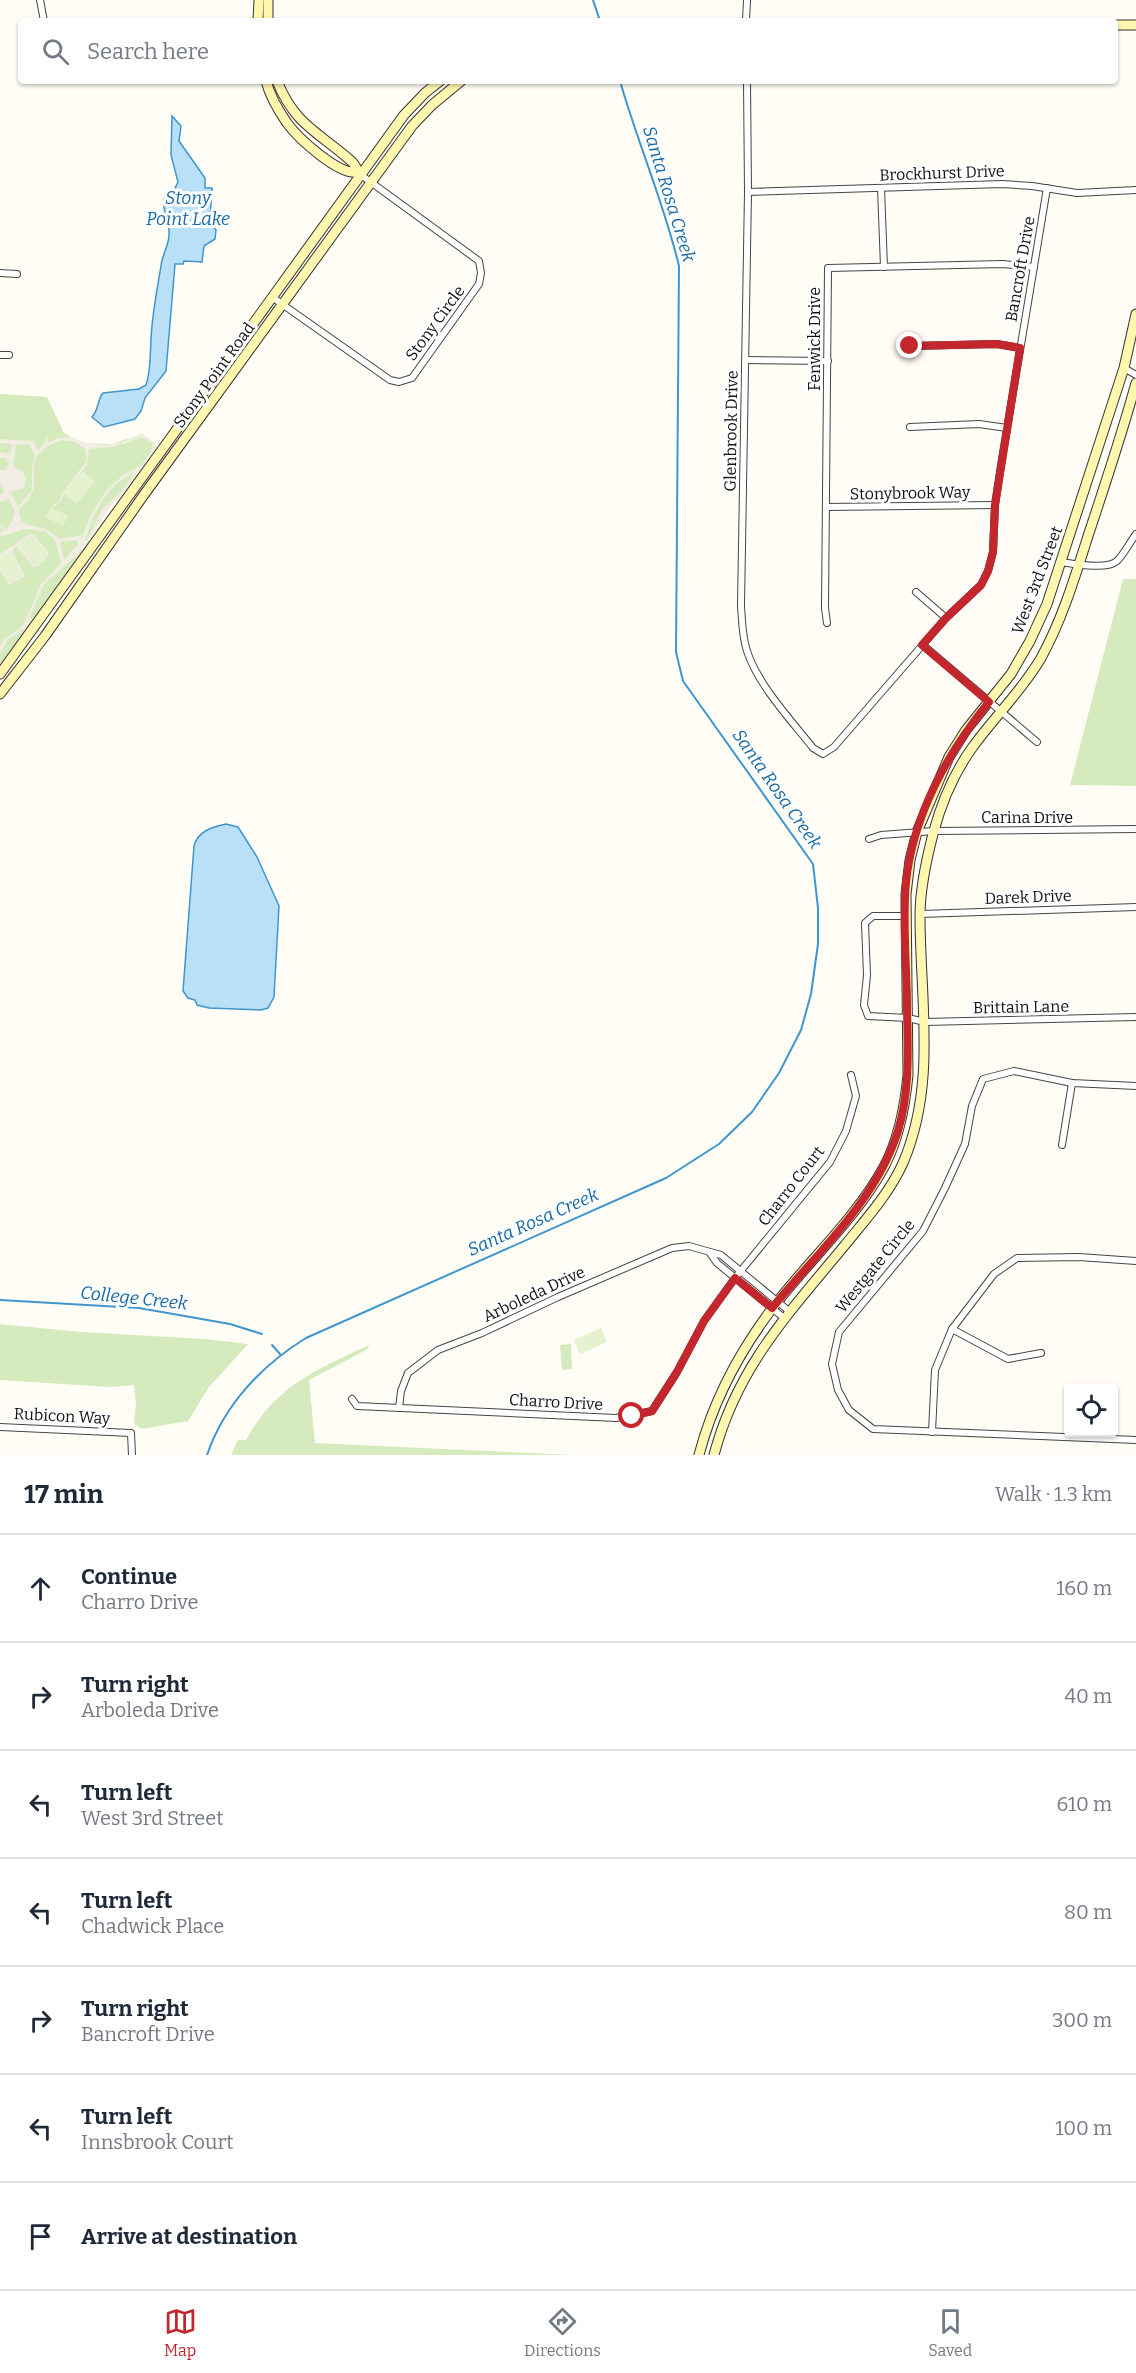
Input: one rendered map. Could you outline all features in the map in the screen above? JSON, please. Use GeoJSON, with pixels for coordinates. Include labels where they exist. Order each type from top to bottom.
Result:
{"type":"FeatureCollection","features":[{"type":"Feature","properties":{"kind":"main road"},"geometry":{"type":"LineString","coordinates":[[258,18],[259,0]]}},
{"type":"Feature","properties":{"kind":"main road"},"geometry":{"type":"LineString","coordinates":[[268,0],[268,18]]}},
{"type":"Feature","properties":{"kind":"main road"},"geometry":{"type":"LineString","coordinates":[[1118,25],[1136,25]]}},
{"type":"Feature","properties":{"kind":"main road"},"geometry":{"type":"LineString","coordinates":[[267,84],[274,101],[288,124],[303,139],[343,171],[360,173]]}},
{"type":"Feature","properties":{"kind":"main road"},"geometry":{"type":"LineString","coordinates":[[278,84],[283,96],[307,128],[352,161],[360,173]]}},
{"type":"Feature","properties":{"kind":"main road","name":"Stony Point Road"},"geometry":{"type":"LineString","coordinates":[[0,674],[360,173],[404,115],[436,84]]}},
{"type":"Feature","properties":{"kind":"main road","name":"Stony Point Road"},"geometry":{"type":"LineString","coordinates":[[0,694],[45,636],[143,496],[412,126],[432,105],[457,84]]}},
{"type":"Feature","properties":{"kind":"main road","name":"West 3rd Street"},"geometry":{"type":"LineString","coordinates":[[699,1455],[724,1382],[745,1346],[775,1305],[852,1213],[885,1165],[906,1102],[908,1018],[906,881],[917,832],[949,757],[966,730],[1011,674],[1030,641],[1062,562],[1124,368],[1136,314]]}},
{"type":"Feature","properties":{"kind":"main road","name":"West 3rd Street"},"geometry":{"type":"LineString","coordinates":[[714,1455],[725,1421],[760,1350],[874,1209],[895,1179],[908,1148],[923,1086],[924,1023],[920,914],[924,876],[934,831],[949,790],[962,764],[1042,656],[1079,564],[1136,383]]}},
{"type":"Feature","properties":{"kind":"street"},"geometry":{"type":"LineString","coordinates":[[40,0],[43,18]]}},
{"type":"Feature","properties":{"kind":"street"},"geometry":{"type":"LineString","coordinates":[[746,18],[747,0]]}},
{"type":"Feature","properties":{"kind":"street","name":"Glenbrook Drive"},"geometry":{"type":"LineString","coordinates":[[747,84],[748,192],[741,605],[743,634],[753,666],[763,683],[813,748],[823,754]]}},
{"type":"Feature","properties":{"kind":"street","name":"Stony Circle"},"geometry":{"type":"LineString","coordinates":[[272,297],[390,380],[399,382],[412,378],[479,284],[481,273],[478,261],[360,173]]}},
{"type":"Feature","properties":{"kind":"street","name":"Brockhurst Drive"},"geometry":{"type":"LineString","coordinates":[[748,192],[1002,184],[1083,193],[1136,190]]}},
{"type":"Feature","properties":{"kind":"street"},"geometry":{"type":"LineString","coordinates":[[881,188],[884,267]]}},
{"type":"Feature","properties":{"kind":"street","name":"Bancroft Drive"},"geometry":{"type":"LineString","coordinates":[[823,754],[834,747],[946,618],[981,585],[988,571],[993,552],[995,505],[1047,188]]}},
{"type":"Feature","properties":{"kind":"street","name":"Fenwick Drive"},"geometry":{"type":"LineString","coordinates":[[827,624],[825,608],[828,268],[1003,264],[1034,267]]}},
{"type":"Feature","properties":{"kind":"street"},"geometry":{"type":"LineString","coordinates":[[0,273],[17,274]]}},
{"type":"Feature","properties":{"kind":"street"},"geometry":{"type":"LineString","coordinates":[[910,346],[997,344],[1020,348]]}},
{"type":"Feature","properties":{"kind":"street"},"geometry":{"type":"LineString","coordinates":[[0,355],[9,356]]}},
{"type":"Feature","properties":{"kind":"street"},"geometry":{"type":"LineString","coordinates":[[746,360],[828,361]]}},
{"type":"Feature","properties":{"kind":"street"},"geometry":{"type":"LineString","coordinates":[[1124,368],[1136,375]]}},
{"type":"Feature","properties":{"kind":"street"},"geometry":{"type":"LineString","coordinates":[[910,427],[979,424],[1007,428]]}},
{"type":"Feature","properties":{"kind":"street","name":"Stonybrook Way"},"geometry":{"type":"LineString","coordinates":[[826,507],[995,505]]}},
{"type":"Feature","properties":{"kind":"street"},"geometry":{"type":"LineString","coordinates":[[1062,562],[1111,564],[1117,560],[1136,534]]}},
{"type":"Feature","properties":{"kind":"street"},"geometry":{"type":"LineString","coordinates":[[916,592],[946,618]]}},
{"type":"Feature","properties":{"kind":"street"},"geometry":{"type":"LineString","coordinates":[[922,645],[1037,742]]}},
{"type":"Feature","properties":{"kind":"street","name":"Carina Drive"},"geometry":{"type":"LineString","coordinates":[[869,839],[881,835],[934,831],[1136,829]]}},
{"type":"Feature","properties":{"kind":"street","name":"Darek Drive"},"geometry":{"type":"LineString","coordinates":[[920,914],[1136,907]]}},
{"type":"Feature","properties":{"kind":"street","name":"Brittain Lane"},"geometry":{"type":"LineString","coordinates":[[906,916],[873,916],[865,923],[867,975],[864,1005],[868,1016],[908,1018],[924,1023],[1136,1017]]}},
{"type":"Feature","properties":{"kind":"street","name":"Westgate Circle"},"geometry":{"type":"LineString","coordinates":[[1136,1086],[1072,1083],[1014,1071],[982,1079],[972,1106],[965,1144],[923,1231],[839,1332],[832,1364],[838,1390],[849,1410],[873,1429],[1136,1440]]}},
{"type":"Feature","properties":{"kind":"street","name":"Charro Court"},"geometry":{"type":"LineString","coordinates":[[740,1271],[830,1162],[846,1131],[856,1096],[851,1076]]}},
{"type":"Feature","properties":{"kind":"street"},"geometry":{"type":"LineString","coordinates":[[1062,1145],[1072,1083]]}},
{"type":"Feature","properties":{"kind":"street","name":"Arboleda Drive"},"geometry":{"type":"LineString","coordinates":[[399,1408],[401,1391],[408,1373],[438,1350],[482,1333],[558,1297],[672,1248],[689,1246],[721,1255],[787,1315]]}},
{"type":"Feature","properties":{"kind":"street","name":"Arboleda Drive"},"geometry":{"type":"LineString","coordinates":[[710,1253],[717,1263],[735,1278],[775,1305]]}},
{"type":"Feature","properties":{"kind":"street"},"geometry":{"type":"LineString","coordinates":[[932,1432],[935,1370],[952,1329],[993,1274],[1017,1258],[1079,1257],[1136,1261]]}},
{"type":"Feature","properties":{"kind":"street","name":"Charro Drive"},"geometry":{"type":"LineString","coordinates":[[352,1399],[357,1406],[616,1418],[652,1411],[677,1372],[704,1321],[740,1271]]}},
{"type":"Feature","properties":{"kind":"street"},"geometry":{"type":"LineString","coordinates":[[952,1329],[1008,1359],[1041,1353]]}},
{"type":"Feature","properties":{"kind":"street","name":"Rubicon Way"},"geometry":{"type":"LineString","coordinates":[[0,1427],[131,1433],[132,1455]]}},
{"type":"Feature","properties":{"kind":"green space"},"geometry":{"type":"Polygon","coordinates":[[[0,394],[47,397],[64,433],[86,443],[112,444],[143,434],[156,446],[121,493],[102,510],[84,549],[0,664],[0,394]]]}},
{"type":"Feature","properties":{"kind":"green space"},"geometry":{"type":"Polygon","coordinates":[[[83,471],[95,481],[77,504],[64,494],[83,471]]]}},
{"type":"Feature","properties":{"kind":"green space"},"geometry":{"type":"Polygon","coordinates":[[[52,508],[68,516],[63,525],[47,518],[52,508]]]}},
{"type":"Feature","properties":{"kind":"green space"},"geometry":{"type":"Polygon","coordinates":[[[29,536],[48,555],[37,565],[19,546],[29,536]]]}},
{"type":"Feature","properties":{"kind":"green space"},"geometry":{"type":"Polygon","coordinates":[[[12,553],[23,574],[9,583],[0,566],[0,558],[12,553]]]}},
{"type":"Feature","properties":{"kind":"green space"},"geometry":{"type":"Polygon","coordinates":[[[1123,579],[1136,579],[1136,786],[1070,785],[1123,579]]]}},
{"type":"Feature","properties":{"kind":"green space"},"geometry":{"type":"Polygon","coordinates":[[[0,1324],[248,1344],[209,1387],[188,1421],[141,1429],[134,1423],[136,1404],[134,1385],[110,1387],[0,1380],[0,1324]]]}},
{"type":"Feature","properties":{"kind":"green space"},"geometry":{"type":"Polygon","coordinates":[[[601,1328],[607,1342],[580,1354],[574,1340],[601,1328]]]}},
{"type":"Feature","properties":{"kind":"green space"},"geometry":{"type":"Polygon","coordinates":[[[571,1344],[572,1369],[562,1370],[560,1345],[571,1344]]]}},
{"type":"Feature","properties":{"kind":"green space"},"geometry":{"type":"Polygon","coordinates":[[[369,1345],[368,1349],[309,1380],[315,1443],[573,1455],[231,1455],[238,1440],[246,1440],[270,1405],[284,1392],[315,1372],[369,1345]]]}},
{"type":"Feature","properties":{"kind":"shaded area"},"geometry":{"type":"Polygon","coordinates":[[[143,434],[155,443],[155,450],[123,495],[109,508],[84,549],[44,584],[29,618],[32,619],[24,631],[24,629],[7,640],[0,654],[0,647],[4,639],[25,622],[41,584],[60,565],[61,561],[55,540],[45,531],[25,529],[0,537],[3,531],[0,523],[6,530],[15,512],[9,499],[0,502],[0,496],[4,491],[0,485],[0,470],[6,470],[9,464],[6,458],[0,458],[0,452],[10,454],[12,444],[0,443],[0,439],[33,441],[38,451],[48,437],[48,443],[58,438],[71,437],[86,443],[108,445],[143,434]],[[140,437],[127,443],[89,449],[87,465],[61,501],[52,508],[47,518],[51,507],[59,501],[87,460],[85,449],[75,442],[61,440],[46,447],[37,456],[34,464],[34,489],[19,510],[21,520],[28,525],[44,528],[60,539],[83,535],[91,514],[106,491],[123,475],[142,465],[152,450],[152,443],[140,437]],[[16,444],[13,467],[23,472],[26,479],[24,488],[10,492],[18,506],[32,490],[32,468],[35,455],[29,445],[16,444]],[[135,471],[117,483],[103,499],[93,517],[84,543],[102,510],[121,493],[135,471]],[[77,540],[60,542],[64,560],[78,544],[77,540]]]}},
{"type":"Feature","properties":{"kind":"shaded area"},"geometry":{"type":"Polygon","coordinates":[[[30,534],[34,535],[49,556],[34,567],[16,546],[12,551],[25,576],[9,585],[0,566],[9,583],[23,575],[12,553],[0,558],[0,554],[30,534]],[[31,535],[19,546],[36,565],[48,555],[31,535]]]}},
{"type":"Feature","properties":{"kind":"water","name":"Stony Point Lake"},"geometry":{"type":"Polygon","coordinates":[[[172,116],[181,126],[179,141],[205,178],[205,188],[212,188],[210,221],[216,230],[215,239],[204,246],[202,262],[184,261],[183,264],[175,264],[166,371],[145,398],[141,411],[135,419],[104,427],[92,417],[103,393],[139,389],[146,385],[148,379],[155,302],[162,262],[169,239],[164,199],[174,190],[178,182],[171,155],[172,116]]]}},
{"type":"Feature","properties":{"kind":"water"},"geometry":{"type":"Polygon","coordinates":[[[226,824],[238,827],[257,857],[279,906],[274,997],[268,1008],[261,1010],[209,1008],[197,1005],[195,1000],[188,998],[183,991],[194,846],[202,833],[226,824]]]}},
{"type":"Feature","properties":{"kind":"waterway","name":"Santa Rosa Creek"},"geometry":{"type":"LineString","coordinates":[[593,0],[599,18]]}},
{"type":"Feature","properties":{"kind":"waterway","name":"Santa Rosa Creek"},"geometry":{"type":"LineString","coordinates":[[207,1455],[223,1419],[246,1388],[274,1361],[306,1338],[666,1178],[719,1144],[752,1112],[779,1073],[801,1030],[811,994],[818,944],[818,908],[813,864],[683,681],[676,652],[679,266],[666,219],[621,84]]}},
{"type":"Feature","properties":{"kind":"waterway","name":"College Creek"},"geometry":{"type":"LineString","coordinates":[[0,1300],[139,1308],[230,1324],[262,1334]]}},
{"type":"Feature","properties":{"kind":"waterway","name":"College Creek"},"geometry":{"type":"LineString","coordinates":[[272,1345],[280,1354]]}},
{"type":"Feature","properties":{"kind":"route"},"geometry":{"type":"LineString","coordinates":[[632,1416],[652,1411],[677,1372],[704,1321],[735,1278],[772,1308],[848,1218],[875,1182],[891,1151],[906,1102],[909,1058],[906,881],[910,860],[925,809],[949,757],[966,730],[989,702],[922,645],[946,618],[981,585],[988,571],[993,552],[995,505],[1020,348],[997,344],[910,346]]}}]}
